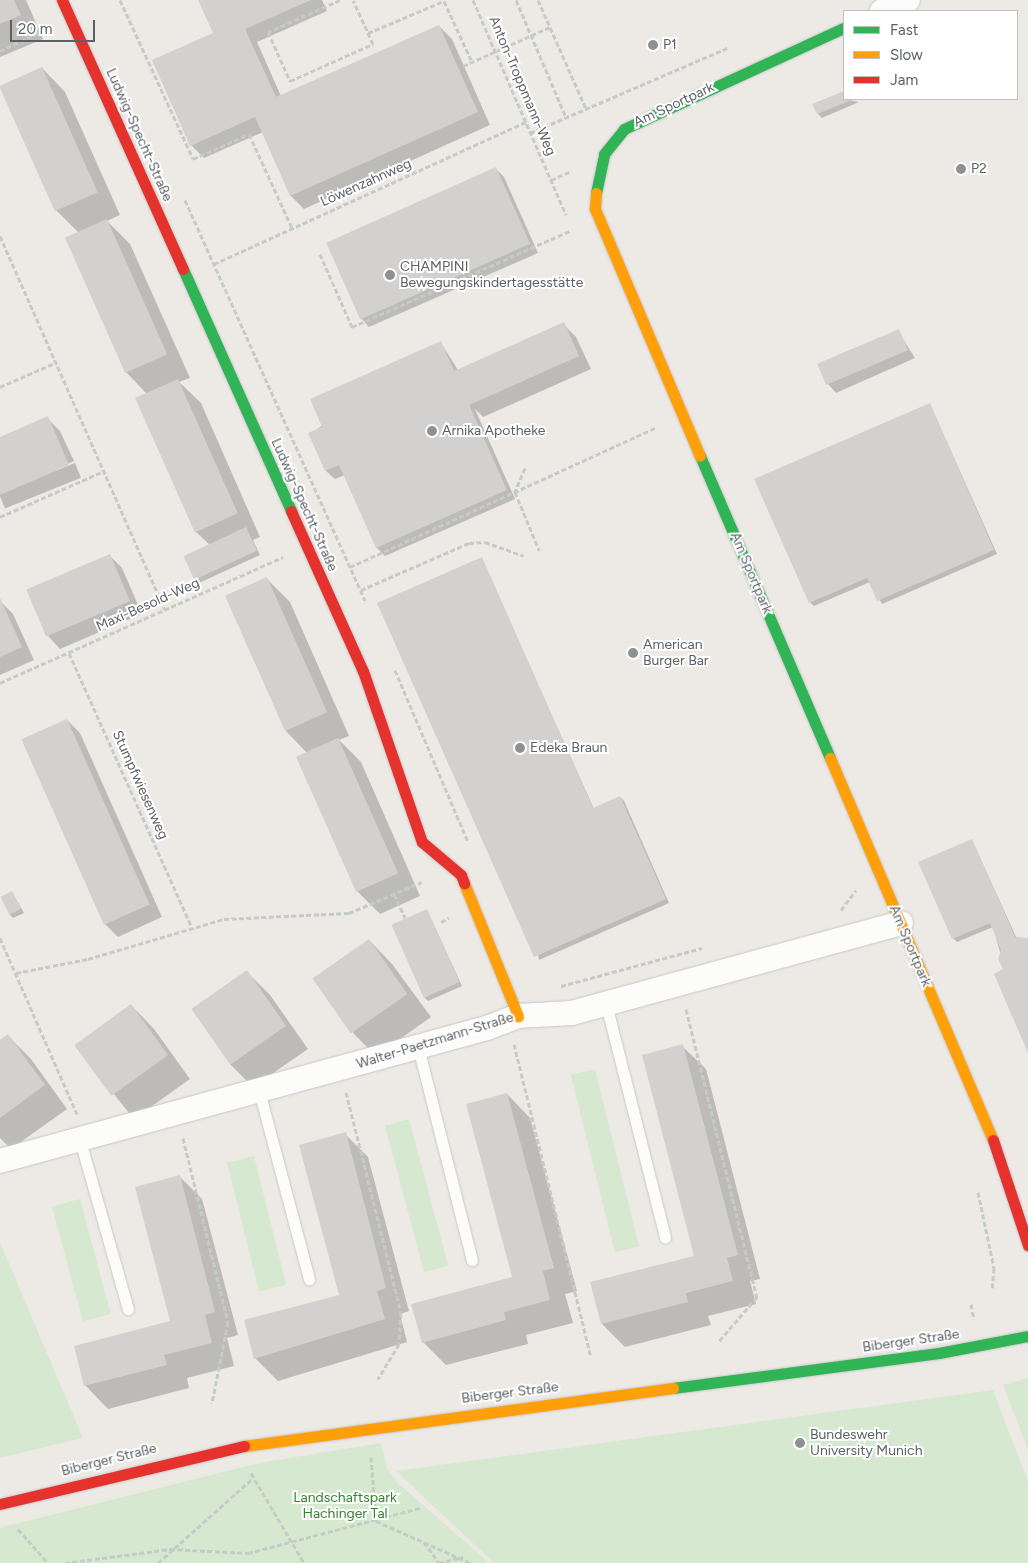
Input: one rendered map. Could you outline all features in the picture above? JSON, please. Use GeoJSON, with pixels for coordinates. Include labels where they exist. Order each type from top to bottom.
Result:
{"type":"FeatureCollection","features":[{"type":"Feature","properties":{"kind":"street","name":"Ludwig-Specht-Straße"},"geometry":{"type":"LineString","coordinates":[[62,0],[306,548],[363,671],[408,811],[422,842],[461,875],[513,1018]]}},
{"type":"Feature","properties":{"kind":"street"},"geometry":{"type":"LineString","coordinates":[[884,10],[908,0]]}},
{"type":"Feature","properties":{"kind":"street","name":"Am Sportpark"},"geometry":{"type":"LineString","coordinates":[[843,28],[624,129],[598,170],[595,209],[994,1142],[1028,1245]]}},
{"type":"Feature","properties":{"kind":"street","name":"Walter-Paetzmann-Straße"},"geometry":{"type":"LineString","coordinates":[[0,1161],[82,1136],[177,1113],[340,1069],[513,1018],[572,1013],[901,923]]}},
{"type":"Feature","properties":{"kind":"street","name":"Biberger Straße"},"geometry":{"type":"LineString","coordinates":[[0,1504],[235,1447],[939,1353],[1028,1336]]}},
{"type":"Feature","properties":{"kind":"lane"},"geometry":{"type":"LineString","coordinates":[[606,1004],[665,1238]]}},
{"type":"Feature","properties":{"kind":"lane"},"geometry":{"type":"LineString","coordinates":[[418,1047],[472,1260]]}},
{"type":"Feature","properties":{"kind":"lane"},"geometry":{"type":"LineString","coordinates":[[259,1091],[309,1279]]}},
{"type":"Feature","properties":{"kind":"lane"},"geometry":{"type":"LineString","coordinates":[[82,1136],[128,1308]]}},
{"type":"Feature","properties":{"kind":"path"},"geometry":{"type":"LineString","coordinates":[[120,0],[193,159],[249,134],[292,228]]}},
{"type":"Feature","properties":{"kind":"path"},"geometry":{"type":"LineString","coordinates":[[340,0],[268,32],[290,81],[373,44],[353,0]]}},
{"type":"Feature","properties":{"kind":"path"},"geometry":{"type":"LineString","coordinates":[[368,33],[444,0],[472,62]]}},
{"type":"Feature","properties":{"kind":"path","name":"Anton-Troppmann-Weg"},"geometry":{"type":"LineString","coordinates":[[473,0],[551,180]]}},
{"type":"Feature","properties":{"kind":"path"},"geometry":{"type":"LineString","coordinates":[[516,0],[566,117]]}},
{"type":"Feature","properties":{"kind":"path"},"geometry":{"type":"LineString","coordinates":[[538,0],[586,109]]}},
{"type":"Feature","properties":{"kind":"path"},"geometry":{"type":"LineString","coordinates":[[463,66],[550,27]]}},
{"type":"Feature","properties":{"kind":"path"},"geometry":{"type":"LineString","coordinates":[[0,51],[47,29]]}},
{"type":"Feature","properties":{"kind":"path"},"geometry":{"type":"LineString","coordinates":[[530,133],[734,45]]}},
{"type":"Feature","properties":{"kind":"path","name":"Löwenzahnweg"},"geometry":{"type":"LineString","coordinates":[[215,264],[526,122]]}},
{"type":"Feature","properties":{"kind":"path"},"geometry":{"type":"LineString","coordinates":[[182,193],[368,608]]}},
{"type":"Feature","properties":{"kind":"path"},"geometry":{"type":"LineString","coordinates":[[320,254],[352,327],[572,230]]}},
{"type":"Feature","properties":{"kind":"path"},"geometry":{"type":"LineString","coordinates":[[0,236],[165,610]]}},
{"type":"Feature","properties":{"kind":"path"},"geometry":{"type":"LineString","coordinates":[[0,387],[57,362]]}},
{"type":"Feature","properties":{"kind":"path"},"geometry":{"type":"LineString","coordinates":[[350,566],[658,427]]}},
{"type":"Feature","properties":{"kind":"path"},"geometry":{"type":"LineString","coordinates":[[525,468],[515,492],[539,550]]}},
{"type":"Feature","properties":{"kind":"path"},"geometry":{"type":"LineString","coordinates":[[0,517],[104,471]]}},
{"type":"Feature","properties":{"kind":"path"},"geometry":{"type":"LineString","coordinates":[[361,590],[469,543],[486,542],[524,556]]}},
{"type":"Feature","properties":{"kind":"path","name":"Maxi-Besold-Weg"},"geometry":{"type":"LineString","coordinates":[[0,683],[306,548]]}},
{"type":"Feature","properties":{"kind":"path","name":"Stumpfwiesenweg"},"geometry":{"type":"LineString","coordinates":[[69,653],[191,926]]}},
{"type":"Feature","properties":{"kind":"path"},"geometry":{"type":"LineString","coordinates":[[392,664],[470,847]]}},
{"type":"Feature","properties":{"kind":"path"},"geometry":{"type":"LineString","coordinates":[[16,973],[88,959],[191,926],[224,919],[349,913],[422,882]]}},
{"type":"Feature","properties":{"kind":"path"},"geometry":{"type":"LineString","coordinates":[[833,912],[842,910],[857,887]]}},
{"type":"Feature","properties":{"kind":"path"},"geometry":{"type":"LineString","coordinates":[[394,894],[405,918]]}},
{"type":"Feature","properties":{"kind":"path"},"geometry":{"type":"LineString","coordinates":[[0,938],[82,1136]]}},
{"type":"Feature","properties":{"kind":"path"},"geometry":{"type":"LineString","coordinates":[[549,989],[713,944]]}},
{"type":"Feature","properties":{"kind":"path"},"geometry":{"type":"LineString","coordinates":[[680,985],[757,1297],[719,1341]]}},
{"type":"Feature","properties":{"kind":"path"},"geometry":{"type":"LineString","coordinates":[[513,1018],[591,1357]]}},
{"type":"Feature","properties":{"kind":"path"},"geometry":{"type":"LineString","coordinates":[[340,1069],[401,1312],[399,1344],[378,1379]]}},
{"type":"Feature","properties":{"kind":"path"},"geometry":{"type":"LineString","coordinates":[[177,1113],[228,1322],[212,1403]]}},
{"type":"Feature","properties":{"kind":"path"},"geometry":{"type":"LineString","coordinates":[[235,1447],[304,1563]]}},
{"type":"Feature","properties":{"kind":"path"},"geometry":{"type":"LineString","coordinates":[[373,1465],[376,1521]]}},
{"type":"Feature","properties":{"kind":"path"},"geometry":{"type":"LineString","coordinates":[[158,1563],[170,1549],[253,1478]]}},
{"type":"Feature","properties":{"kind":"path"},"geometry":{"type":"LineString","coordinates":[[66,1563],[170,1549],[248,1553],[420,1508]]}},
{"type":"Feature","properties":{"kind":"path"},"geometry":{"type":"LineString","coordinates":[[376,1521],[463,1557],[471,1563]]}},
{"type":"Feature","properties":{"kind":"path"},"geometry":{"type":"LineString","coordinates":[[17,1526],[21,1536],[48,1563]]}},
{"type":"Feature","properties":{"kind":"path"},"geometry":{"type":"LineString","coordinates":[[423,1542],[439,1563],[463,1557]]}},
{"type":"Feature","properties":{"kind":"green space"},"geometry":{"type":"Polygon","coordinates":[[[595,1069],[639,1247],[615,1253],[571,1075],[595,1069]]]}},
{"type":"Feature","properties":{"kind":"green space"},"geometry":{"type":"Polygon","coordinates":[[[409,1119],[448,1266],[424,1272],[385,1125],[409,1119]]]}},
{"type":"Feature","properties":{"kind":"green space"},"geometry":{"type":"Polygon","coordinates":[[[254,1156],[286,1285],[259,1292],[227,1163],[254,1156]]]}},
{"type":"Feature","properties":{"kind":"green space"},"geometry":{"type":"Polygon","coordinates":[[[80,1199],[111,1314],[83,1321],[52,1207],[80,1199]]]}},
{"type":"Feature","properties":{"kind":"green space"},"geometry":{"type":"Polygon","coordinates":[[[0,1242],[83,1438],[0,1458],[0,1242]]]}},
{"type":"Feature","properties":{"kind":"green space"},"geometry":{"type":"Polygon","coordinates":[[[1028,1378],[1028,1450],[1003,1385],[1028,1378]]]}},
{"type":"Feature","properties":{"kind":"green space","name":"Bundeswehr University Munich"},"geometry":{"type":"Polygon","coordinates":[[[993,1390],[1028,1482],[1028,1563],[494,1563],[396,1471],[993,1390]]]}},
{"type":"Feature","properties":{"kind":"green space","name":"Landschaftspark Hachinger Tal"},"geometry":{"type":"Polygon","coordinates":[[[381,1443],[387,1468],[397,1482],[489,1563],[0,1563],[0,1528],[6,1526],[259,1463],[381,1443]]]}},
{"type":"Feature","properties":{"kind":"building"},"geometry":{"type":"Polygon","coordinates":[[[0,0],[14,0],[21,15],[0,24],[0,0]]]}},
{"type":"Feature","properties":{"kind":"building"},"geometry":{"type":"Polygon","coordinates":[[[198,0],[311,0],[245,29],[276,97],[439,25],[478,112],[290,196],[255,117],[190,146],[152,60],[213,33],[198,0]]]}},
{"type":"Feature","properties":{"kind":"building"},"geometry":{"type":"Polygon","coordinates":[[[42,67],[98,192],[55,211],[0,88],[0,86],[42,67]]]}},
{"type":"Feature","properties":{"kind":"building"},"geometry":{"type":"Polygon","coordinates":[[[843,91],[843,100],[852,100],[817,114],[812,104],[843,91]]]}},
{"type":"Feature","properties":{"kind":"building"},"geometry":{"type":"Polygon","coordinates":[[[496,167],[530,244],[360,319],[326,243],[496,167]]]}},
{"type":"Feature","properties":{"kind":"building"},"geometry":{"type":"Polygon","coordinates":[[[107,219],[167,354],[125,373],[65,238],[107,219]]]}},
{"type":"Feature","properties":{"kind":"building"},"geometry":{"type":"Polygon","coordinates":[[[564,322],[579,356],[469,405],[507,490],[376,548],[339,465],[325,471],[308,433],[322,427],[310,399],[441,341],[454,371],[564,322]]]}},
{"type":"Feature","properties":{"kind":"building"},"geometry":{"type":"Polygon","coordinates":[[[899,329],[908,350],[826,385],[817,364],[899,329]]]}},
{"type":"Feature","properties":{"kind":"building"},"geometry":{"type":"Polygon","coordinates":[[[178,379],[238,513],[195,532],[135,398],[178,379]]]}},
{"type":"Feature","properties":{"kind":"building"},"geometry":{"type":"Polygon","coordinates":[[[930,403],[994,550],[877,601],[867,578],[809,603],[754,479],[930,403]]]}},
{"type":"Feature","properties":{"kind":"building"},"geometry":{"type":"Polygon","coordinates":[[[48,416],[69,465],[0,495],[0,437],[48,416]]]}},
{"type":"Feature","properties":{"kind":"building"},"geometry":{"type":"Polygon","coordinates":[[[246,527],[257,551],[194,580],[183,556],[246,527]]]}},
{"type":"Feature","properties":{"kind":"building"},"geometry":{"type":"Polygon","coordinates":[[[110,554],[130,601],[46,637],[26,590],[110,554]]]}},
{"type":"Feature","properties":{"kind":"building"},"geometry":{"type":"Polygon","coordinates":[[[482,557],[593,808],[620,796],[666,899],[534,957],[377,603],[482,557]]]}},
{"type":"Feature","properties":{"kind":"building"},"geometry":{"type":"Polygon","coordinates":[[[267,577],[327,712],[285,731],[225,596],[267,577]]]}},
{"type":"Feature","properties":{"kind":"building"},"geometry":{"type":"Polygon","coordinates":[[[0,598],[22,647],[0,657],[0,598]]]}},
{"type":"Feature","properties":{"kind":"building"},"geometry":{"type":"Polygon","coordinates":[[[67,719],[150,904],[104,925],[21,739],[67,719]]]}},
{"type":"Feature","properties":{"kind":"building"},"geometry":{"type":"Polygon","coordinates":[[[338,738],[398,873],[356,892],[296,757],[338,738]]]}},
{"type":"Feature","properties":{"kind":"building"},"geometry":{"type":"Polygon","coordinates":[[[972,839],[1015,937],[1028,938],[1028,1053],[994,974],[1003,969],[998,959],[1001,950],[990,923],[952,939],[918,862],[972,839]]]}},
{"type":"Feature","properties":{"kind":"building"},"geometry":{"type":"Polygon","coordinates":[[[12,891],[21,909],[9,915],[0,897],[12,891]]]}},
{"type":"Feature","properties":{"kind":"building"},"geometry":{"type":"Polygon","coordinates":[[[427,909],[460,982],[424,998],[391,925],[427,909]]]}},
{"type":"Feature","properties":{"kind":"building"},"geometry":{"type":"Polygon","coordinates":[[[369,939],[407,994],[351,1033],[312,979],[369,939]]]}},
{"type":"Feature","properties":{"kind":"building"},"geometry":{"type":"Polygon","coordinates":[[[247,970],[286,1026],[230,1065],[191,1009],[247,970]]]}},
{"type":"Feature","properties":{"kind":"building"},"geometry":{"type":"Polygon","coordinates":[[[131,1004],[168,1055],[111,1096],[74,1045],[131,1004]]]}},
{"type":"Feature","properties":{"kind":"building"},"geometry":{"type":"Polygon","coordinates":[[[8,1034],[45,1085],[0,1118],[0,1040],[8,1034]]]}},
{"type":"Feature","properties":{"kind":"building"},"geometry":{"type":"Polygon","coordinates":[[[683,1044],[738,1255],[727,1258],[733,1281],[686,1293],[688,1302],[601,1324],[590,1282],[694,1256],[642,1055],[683,1044]]]}},
{"type":"Feature","properties":{"kind":"building"},"geometry":{"type":"Polygon","coordinates":[[[507,1093],[554,1268],[543,1271],[550,1300],[504,1312],[506,1320],[422,1343],[411,1304],[512,1277],[466,1104],[507,1093]]]}},
{"type":"Feature","properties":{"kind":"building"},"geometry":{"type":"Polygon","coordinates":[[[346,1132],[386,1288],[377,1291],[385,1319],[254,1359],[244,1320],[339,1295],[299,1145],[346,1132]]]}},
{"type":"Feature","properties":{"kind":"building"},"geometry":{"type":"Polygon","coordinates":[[[180,1175],[215,1312],[205,1315],[212,1343],[164,1355],[167,1365],[84,1386],[74,1346],[170,1321],[135,1187],[180,1175]]]}},
{"type":"Feature","properties":{"kind":"traffic: fast"},"geometry":{"type":"LineString","coordinates":[[596,193],[604,154],[624,129],[843,28]]}},
{"type":"Feature","properties":{"kind":"traffic: fast"},"geometry":{"type":"LineString","coordinates":[[183,269],[291,511]]}},
{"type":"Feature","properties":{"kind":"traffic: fast"},"geometry":{"type":"LineString","coordinates":[[700,456],[830,758]]}},
{"type":"Feature","properties":{"kind":"traffic: fast"},"geometry":{"type":"LineString","coordinates":[[673,1388],[939,1353],[1028,1336]]}},
{"type":"Feature","properties":{"kind":"traffic: slow"},"geometry":{"type":"LineString","coordinates":[[596,193],[595,209],[700,456]]}},
{"type":"Feature","properties":{"kind":"traffic: slow"},"geometry":{"type":"LineString","coordinates":[[830,758],[993,1140]]}},
{"type":"Feature","properties":{"kind":"traffic: slow"},"geometry":{"type":"LineString","coordinates":[[464,883],[518,1016]]}},
{"type":"Feature","properties":{"kind":"traffic: slow"},"geometry":{"type":"LineString","coordinates":[[244,1446],[673,1388]]}},
{"type":"Feature","properties":{"kind":"traffic: jam"},"geometry":{"type":"LineString","coordinates":[[62,0],[183,269]]}},
{"type":"Feature","properties":{"kind":"traffic: jam"},"geometry":{"type":"LineString","coordinates":[[291,511],[363,671],[422,842],[461,875],[464,883]]}},
{"type":"Feature","properties":{"kind":"traffic: jam"},"geometry":{"type":"LineString","coordinates":[[993,1140],[1028,1245]]}},
{"type":"Feature","properties":{"kind":"traffic: jam"},"geometry":{"type":"LineString","coordinates":[[0,1504],[244,1446]]}},
{"type":"Feature","properties":{"kind":"place","name":"P1"},"geometry":{"type":"Point","coordinates":[653,45]}},
{"type":"Feature","properties":{"kind":"place","name":"P2"},"geometry":{"type":"Point","coordinates":[961,169]}},
{"type":"Feature","properties":{"kind":"place","name":"CHAMPINI Bewegungskindertagesstätte"},"geometry":{"type":"Point","coordinates":[390,275]}},
{"type":"Feature","properties":{"kind":"place","name":"Arnika Apotheke"},"geometry":{"type":"Point","coordinates":[432,431]}},
{"type":"Feature","properties":{"kind":"place","name":"American Burger Bar"},"geometry":{"type":"Point","coordinates":[633,653]}},
{"type":"Feature","properties":{"kind":"place","name":"Edeka Braun"},"geometry":{"type":"Point","coordinates":[520,748]}},
{"type":"Feature","properties":{"kind":"place","name":"Bundeswehr University Munich"},"geometry":{"type":"Point","coordinates":[800,1443]}}]}
